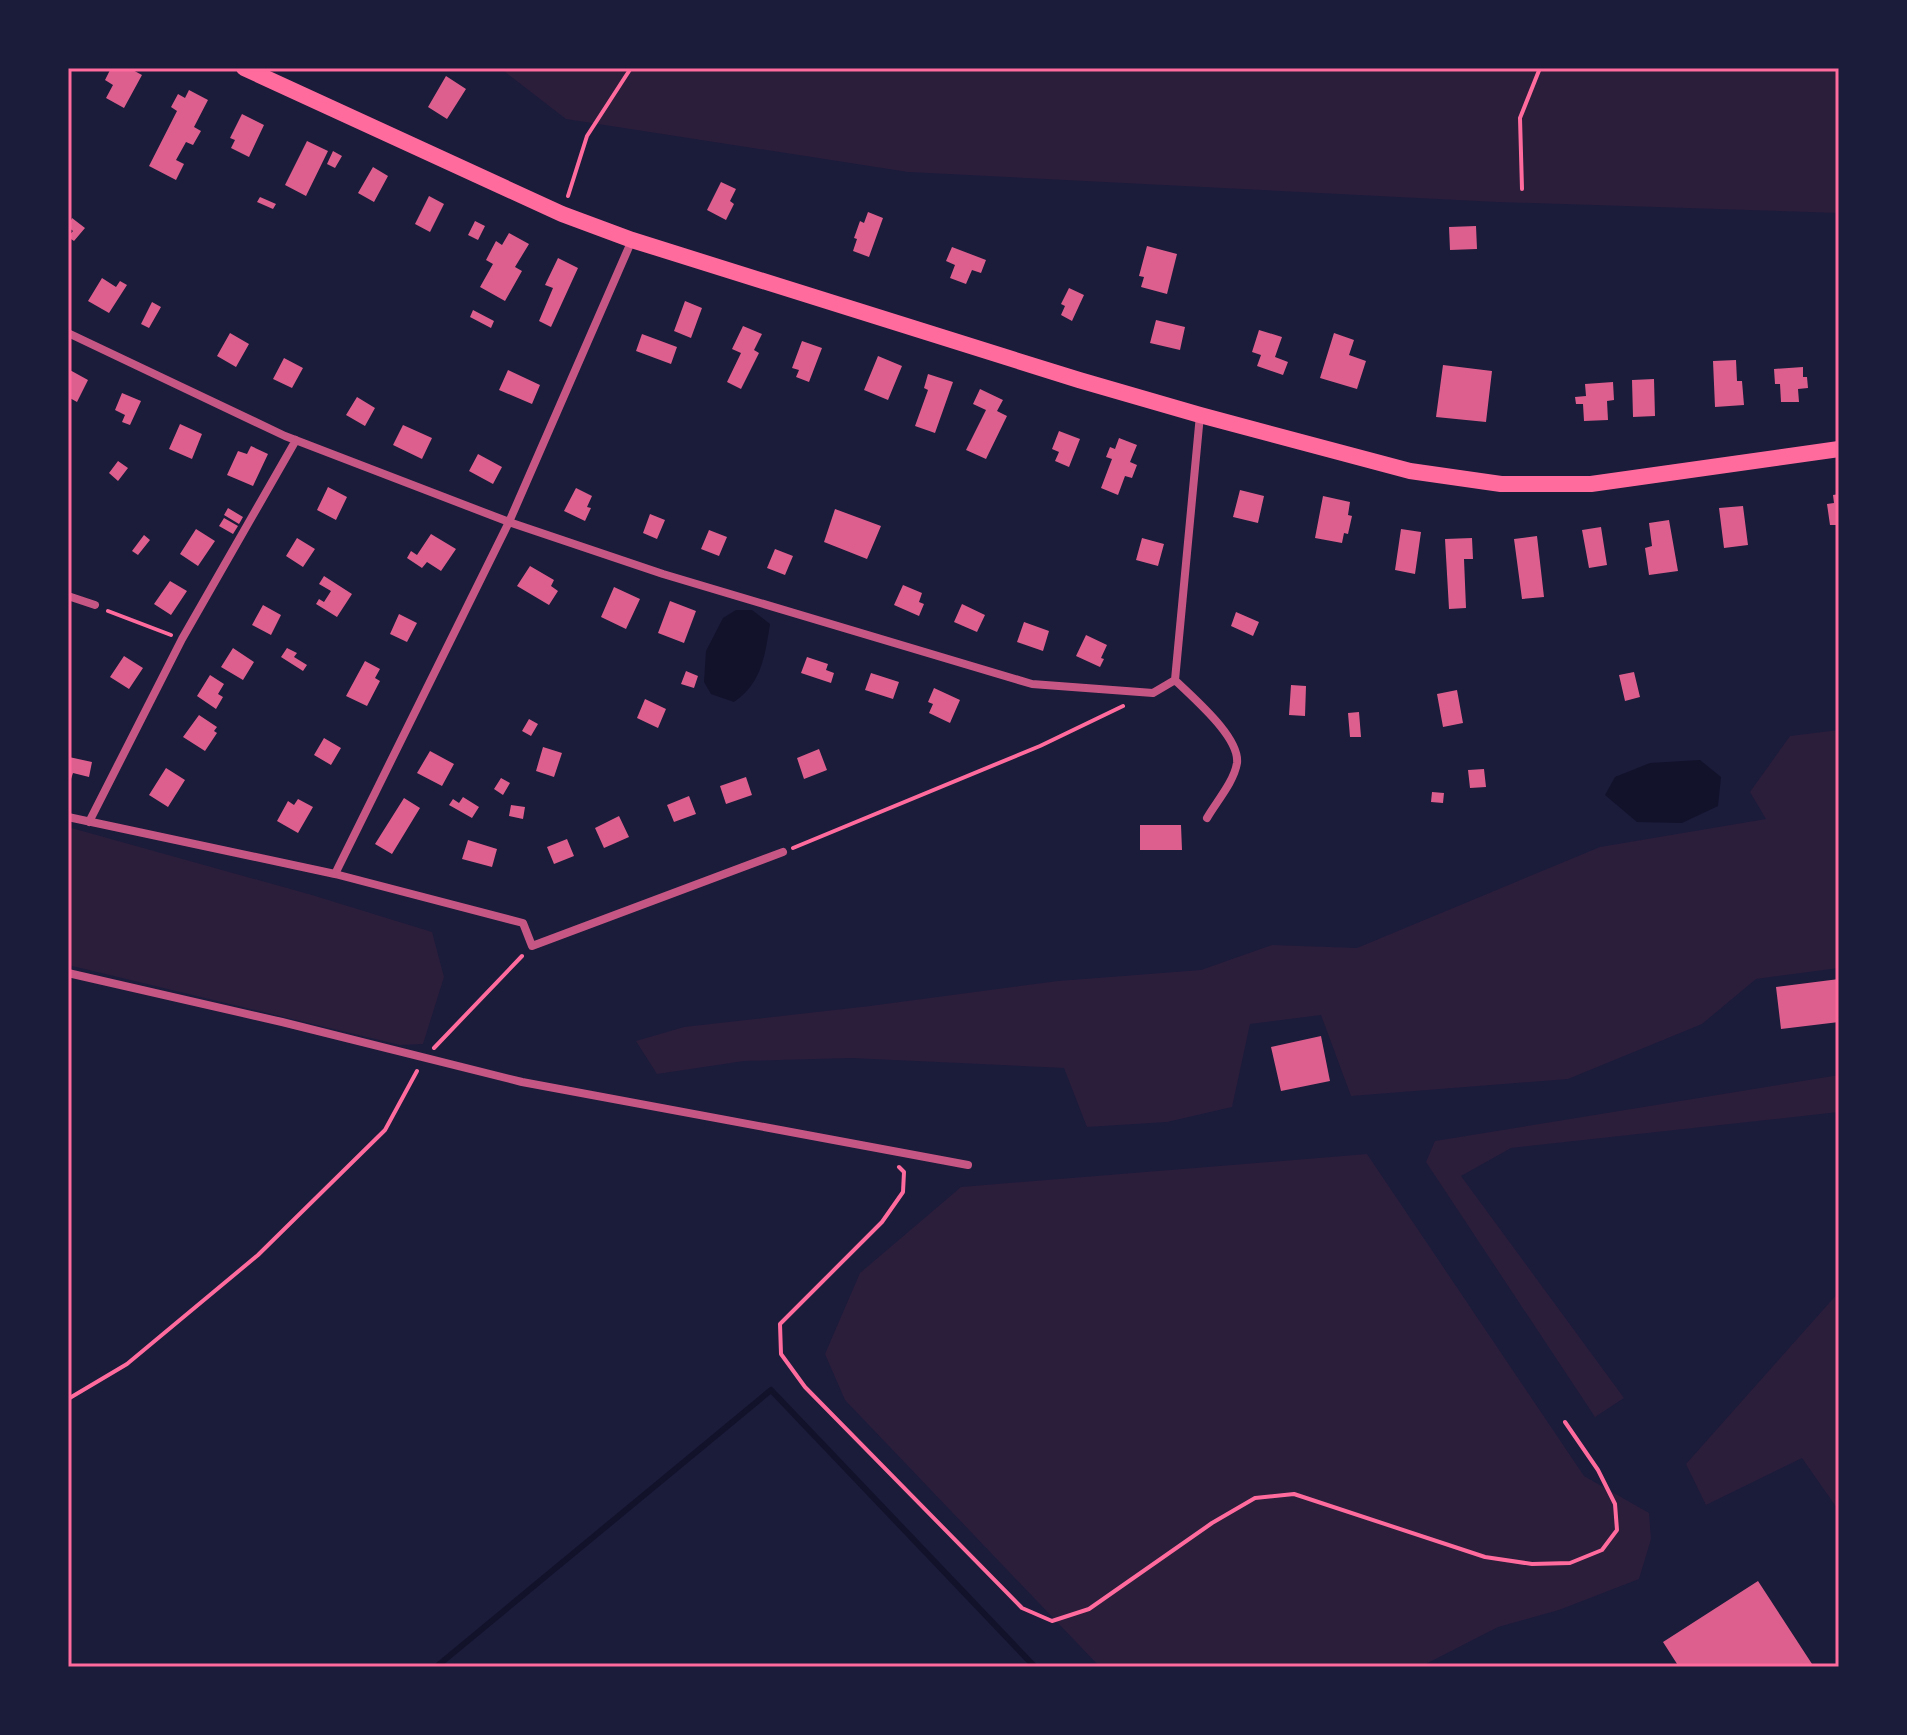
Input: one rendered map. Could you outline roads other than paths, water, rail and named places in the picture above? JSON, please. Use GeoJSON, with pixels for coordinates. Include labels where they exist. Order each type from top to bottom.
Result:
{"type":"FeatureCollection","features":[{"type":"Feature","properties":{"kind":"main road"},"geometry":{"type":"LineString","coordinates":[[244,68],[562,214],[632,240],[1200,415],[1410,471],[1501,484],[1591,484],[1839,449]]}},
{"type":"Feature","properties":{"kind":"street"},"geometry":{"type":"LineString","coordinates":[[335,874],[509,522],[632,240]]}},
{"type":"Feature","properties":{"kind":"street"},"geometry":{"type":"LineString","coordinates":[[68,333],[296,440],[509,522],[663,574],[1032,684],[1153,693],[1175,680]]}},
{"type":"Feature","properties":{"kind":"street"},"geometry":{"type":"LineString","coordinates":[[1200,415],[1175,680],[1229,737],[1237,762],[1232,777],[1207,818]]}},
{"type":"Feature","properties":{"kind":"street"},"geometry":{"type":"LineString","coordinates":[[89,822],[182,639],[296,440]]}},
{"type":"Feature","properties":{"kind":"street"},"geometry":{"type":"LineString","coordinates":[[68,596],[95,605]]}},
{"type":"Feature","properties":{"kind":"street"},"geometry":{"type":"LineString","coordinates":[[68,817],[335,874],[523,923],[532,946],[783,852]]}},
{"type":"Feature","properties":{"kind":"street"},"geometry":{"type":"LineString","coordinates":[[68,973],[522,1082],[968,1165]]}},
{"type":"Feature","properties":{"kind":"waterway"},"geometry":{"type":"LineString","coordinates":[[436,1667],[771,1390],[1035,1667]]}}]}
